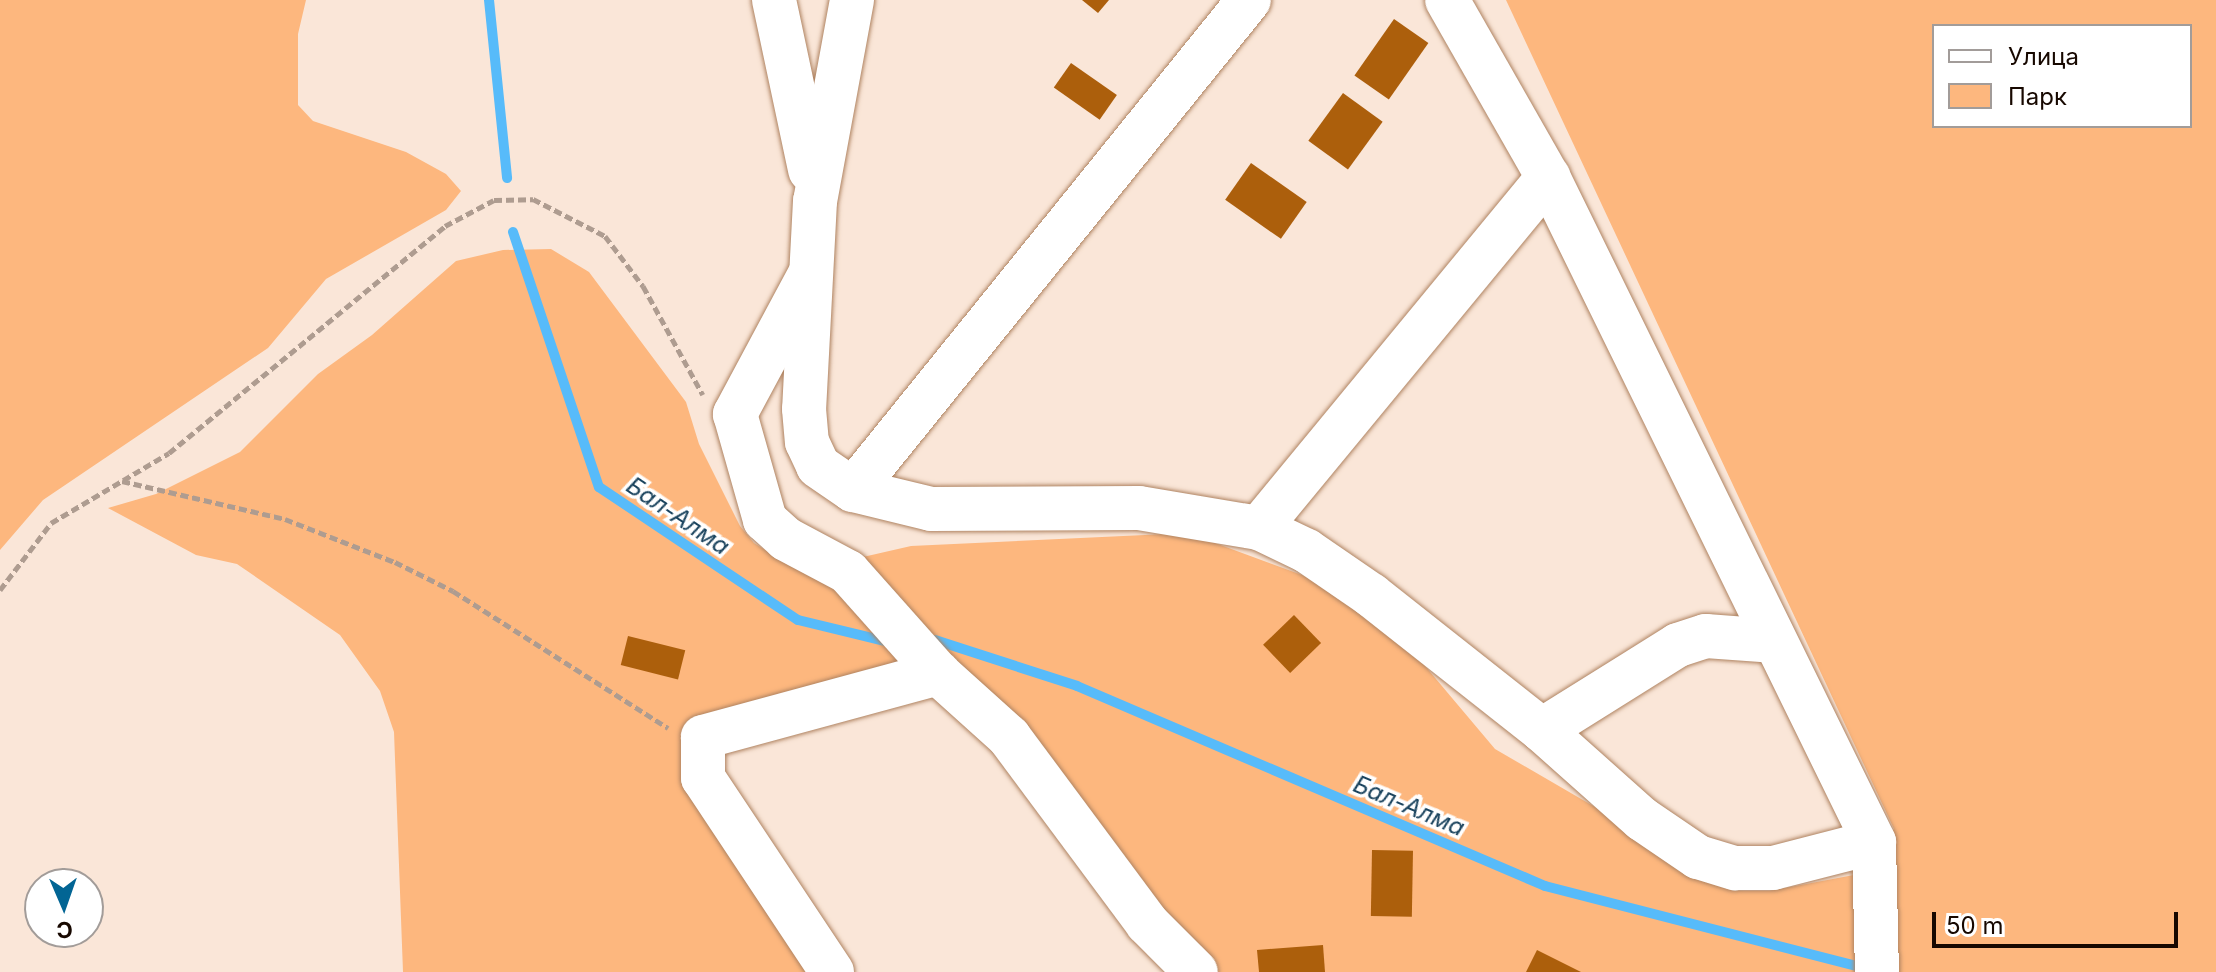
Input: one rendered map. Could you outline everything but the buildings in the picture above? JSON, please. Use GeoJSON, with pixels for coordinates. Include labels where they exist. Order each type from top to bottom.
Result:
{"type":"FeatureCollection","features":[{"type":"Feature","properties":{"kind":"street"},"geometry":{"type":"LineString","coordinates":[[774,0],[815,201]]}},
{"type":"Feature","properties":{"kind":"street"},"geometry":{"type":"LineString","coordinates":[[852,0],[815,201],[814,267],[804,409],[807,442],[818,466],[853,490],[931,509],[1139,508],[1181,511],[1259,528],[1307,551],[1371,595],[1542,730],[1642,819],[1698,857],[1735,868],[1773,868],[1874,842]]}},
{"type":"Feature","properties":{"kind":"street"},"geometry":{"type":"LineString","coordinates":[[853,490],[1249,0]]}},
{"type":"Feature","properties":{"kind":"street"},"geometry":{"type":"LineString","coordinates":[[1447,0],[1548,177],[1874,842],[1877,972]]}},
{"type":"Feature","properties":{"kind":"street"},"geometry":{"type":"LineString","coordinates":[[1259,528],[1548,177]]}},
{"type":"Feature","properties":{"kind":"street"},"geometry":{"type":"LineString","coordinates":[[814,267],[735,414],[765,520],[786,539],[848,572],[938,673],[1009,737],[1147,923],[1196,972]]}},
{"type":"Feature","properties":{"kind":"street"},"geometry":{"type":"LineString","coordinates":[[1542,730],[1678,645],[1706,636],[1774,641]]}},
{"type":"Feature","properties":{"kind":"street"},"geometry":{"type":"LineString","coordinates":[[832,972],[703,778],[703,737],[938,673]]}},
{"type":"Feature","properties":{"kind":"path"},"geometry":{"type":"LineString","coordinates":[[0,590],[51,523],[192,435],[445,226],[494,200],[533,199],[605,236],[643,286],[701,394],[735,414]]}},
{"type":"Feature","properties":{"kind":"path"},"geometry":{"type":"LineString","coordinates":[[122,481],[285,519],[357,546],[453,591],[680,735],[703,737]]}},
{"type":"Feature","properties":{"kind":"green space"},"geometry":{"type":"Polygon","coordinates":[[[0,0],[306,0],[298,34],[298,105],[313,121],[406,152],[446,174],[461,191],[446,210],[326,279],[268,348],[43,500],[0,550],[0,0]]]}},
{"type":"Feature","properties":{"kind":"green space"},"geometry":{"type":"Polygon","coordinates":[[[1506,0],[2216,0],[2216,972],[1213,972],[994,707],[923,691],[692,750],[811,972],[403,972],[394,732],[380,691],[340,635],[237,564],[196,555],[108,508],[156,494],[240,452],[318,374],[372,335],[456,261],[503,250],[551,249],[589,272],[686,402],[699,444],[740,526],[754,543],[792,567],[815,568],[911,546],[1188,533],[1302,575],[1365,608],[1404,641],[1495,749],[1619,821],[1711,883],[1734,891],[1769,891],[1854,875],[1894,829],[1506,0]]]}},
{"type":"Feature","properties":{"kind":"waterway","name":"Бал-Алма"},"geometry":{"type":"LineString","coordinates":[[489,0],[507,178]]}},
{"type":"Feature","properties":{"kind":"waterway","name":"Бал-Алма"},"geometry":{"type":"LineString","coordinates":[[513,232],[599,487],[798,620],[889,642]]}},
{"type":"Feature","properties":{"kind":"waterway","name":"Бал-Алма"},"geometry":{"type":"LineString","coordinates":[[935,640],[1077,686],[1545,886],[1865,968]]}}]}
